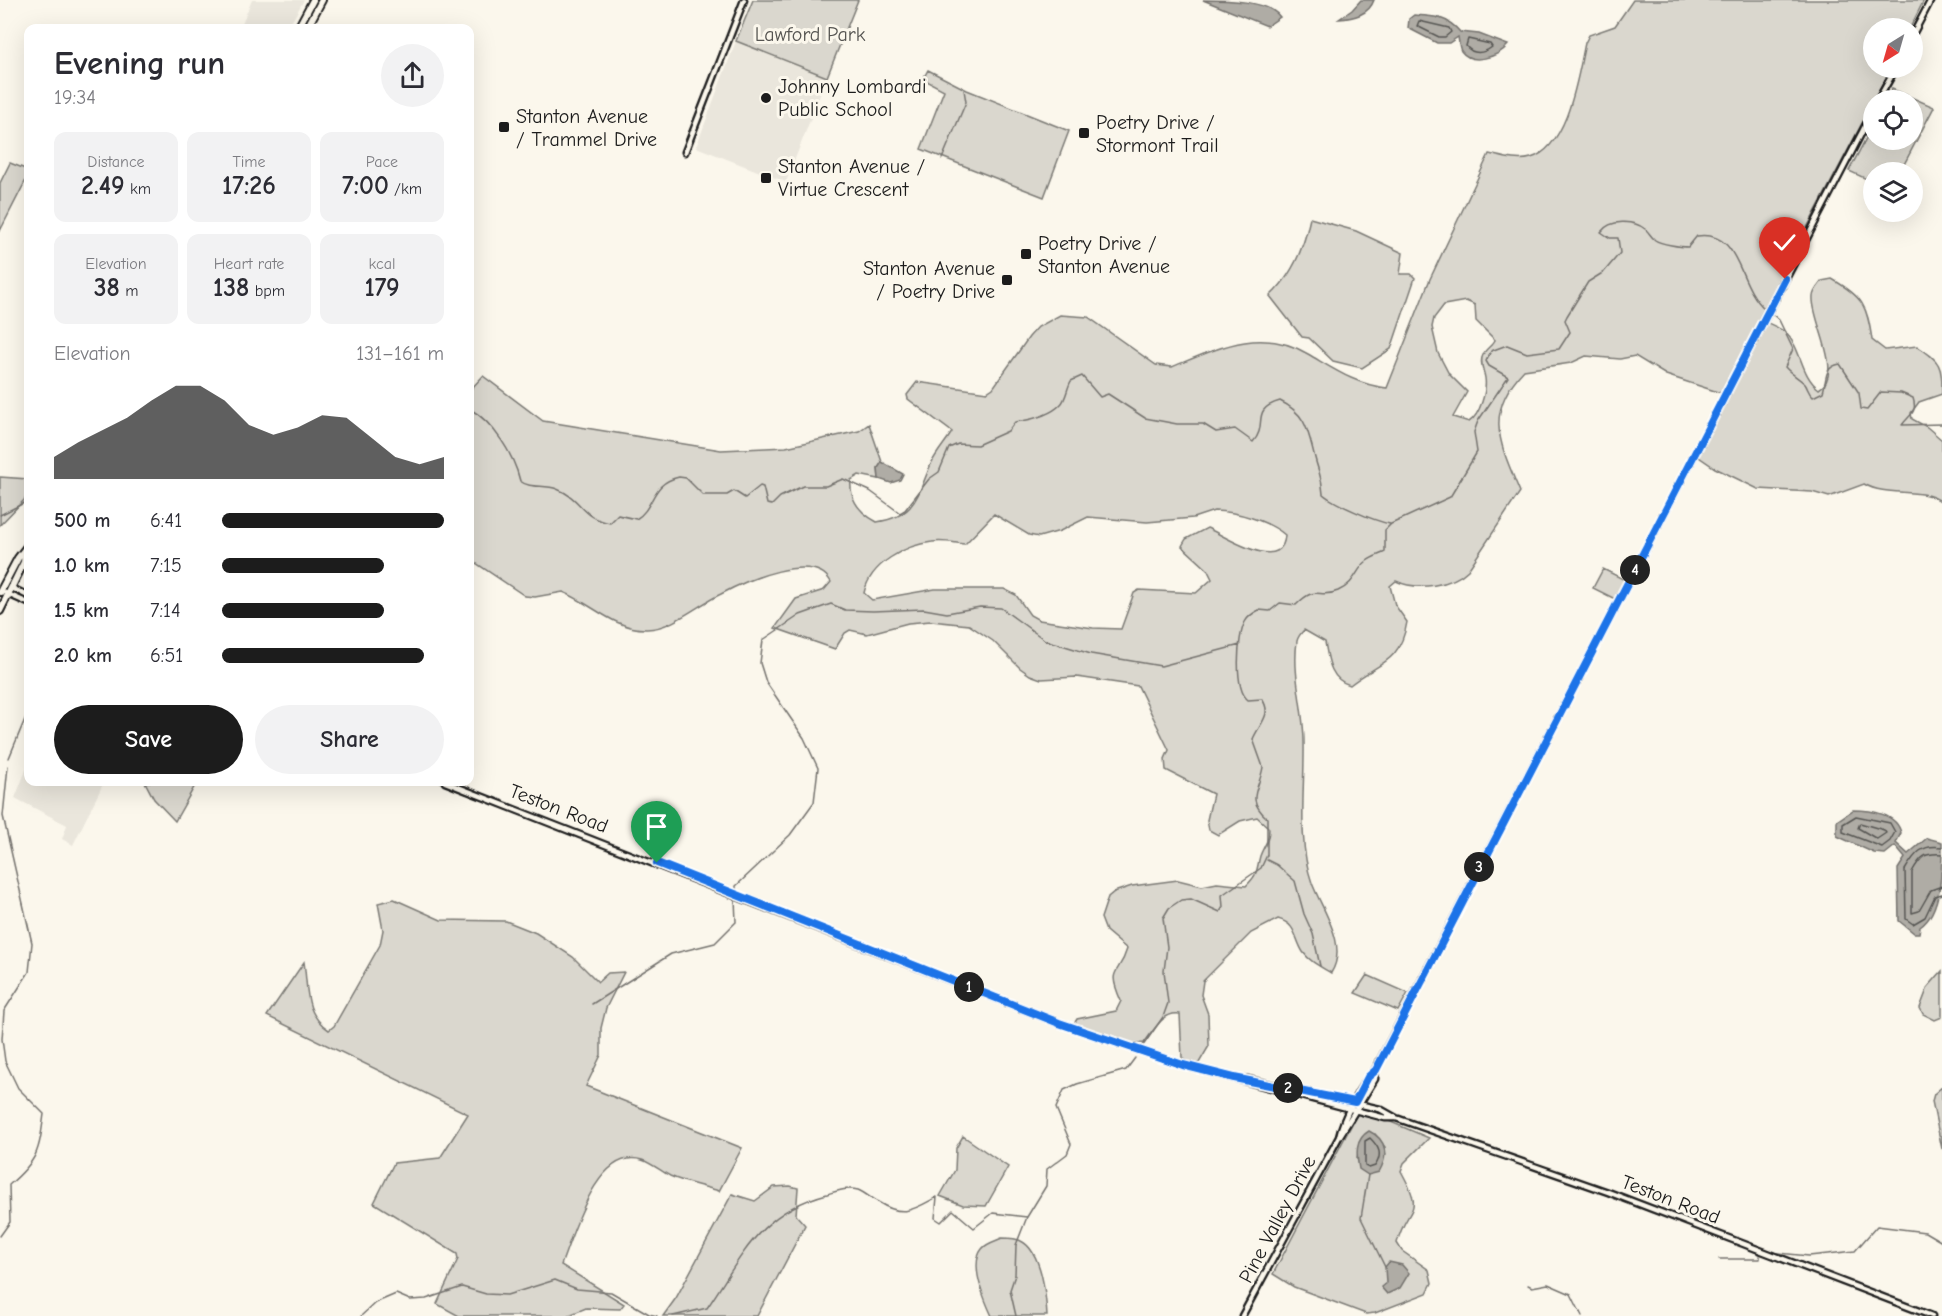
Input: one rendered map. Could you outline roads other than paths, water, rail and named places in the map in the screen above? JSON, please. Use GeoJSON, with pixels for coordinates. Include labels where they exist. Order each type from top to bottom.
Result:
{"type":"FeatureCollection","features":[{"type":"Feature","properties":{"kind":"main road"},"geometry":{"type":"LineString","coordinates":[[300,24],[313,0]]}},
{"type":"Feature","properties":{"kind":"main road"},"geometry":{"type":"LineString","coordinates":[[309,24],[322,0]]}},
{"type":"Feature","properties":{"kind":"main road"},"geometry":{"type":"LineString","coordinates":[[10,591],[1,588],[18,558],[24,554]]}},
{"type":"Feature","properties":{"kind":"main road"},"geometry":{"type":"LineString","coordinates":[[0,611],[24,562]]}},
{"type":"Feature","properties":{"kind":"street"},"geometry":{"type":"LineString","coordinates":[[685,152],[744,0]]}},
{"type":"Feature","properties":{"kind":"street"},"geometry":{"type":"LineString","coordinates":[[1922,18],[1931,0]]}},
{"type":"Feature","properties":{"kind":"street","name":"Pine Valley Drive"},"geometry":{"type":"LineString","coordinates":[[1354,1109],[1361,1104],[1375,1079],[1376,1070],[1863,130]]}},
{"type":"Feature","properties":{"kind":"street"},"geometry":{"type":"LineString","coordinates":[[10,591],[24,595]]}},
{"type":"Feature","properties":{"kind":"street"},"geometry":{"type":"LineString","coordinates":[[10,591],[24,600]]}},
{"type":"Feature","properties":{"kind":"street","name":"Teston Road"},"geometry":{"type":"LineString","coordinates":[[455,786],[1059,1023],[1183,1065],[1396,1118],[1608,1192],[1932,1316]]}},
{"type":"Feature","properties":{"kind":"street","name":"Pine Valley Drive"},"geometry":{"type":"LineString","coordinates":[[1242,1316],[1354,1109],[1355,1102],[1368,1077],[1376,1070]]}},
{"type":"Feature","properties":{"kind":"street","name":"Teston Road"},"geometry":{"type":"LineString","coordinates":[[1234,1078],[1355,1102],[1380,1109],[1396,1118]]}},
{"type":"Feature","properties":{"kind":"water"},"geometry":{"type":"Polygon","coordinates":[[[1203,0],[1256,4],[1274,11],[1280,17],[1267,26],[1203,0]]]}},
{"type":"Feature","properties":{"kind":"water"},"geometry":{"type":"Polygon","coordinates":[[[1361,0],[1374,0],[1368,9],[1355,17],[1339,19],[1352,10],[1361,0]]]}},
{"type":"Feature","properties":{"kind":"water"},"geometry":{"type":"Polygon","coordinates":[[[1414,15],[1439,18],[1450,23],[1460,32],[1479,34],[1508,45],[1492,56],[1472,58],[1461,51],[1458,37],[1449,43],[1437,43],[1408,28],[1409,19],[1414,15]]]}},
{"type":"Feature","properties":{"kind":"water"},"geometry":{"type":"Polygon","coordinates":[[[882,462],[903,474],[900,480],[891,483],[879,479],[878,468],[882,462]]]}},
{"type":"Feature","properties":{"kind":"water"},"geometry":{"type":"Polygon","coordinates":[[[1853,810],[1883,814],[1894,821],[1901,833],[1896,843],[1908,854],[1927,838],[1942,842],[1941,877],[1937,901],[1933,911],[1920,927],[1919,933],[1914,933],[1899,921],[1898,869],[1905,858],[1895,846],[1885,854],[1874,853],[1837,836],[1837,821],[1853,810]]]}},
{"type":"Feature","properties":{"kind":"water"},"geometry":{"type":"Polygon","coordinates":[[[1369,1131],[1380,1139],[1385,1154],[1379,1172],[1368,1175],[1359,1169],[1357,1152],[1361,1138],[1369,1131]]]}},
{"type":"Feature","properties":{"kind":"water"},"geometry":{"type":"Polygon","coordinates":[[[1389,1262],[1402,1265],[1409,1273],[1400,1288],[1387,1294],[1381,1287],[1386,1283],[1385,1267],[1389,1262]]]}},
{"type":"Feature","properties":{"kind":"waterway"},"geometry":{"type":"LineString","coordinates":[[942,159],[966,102],[964,90]]}},
{"type":"Feature","properties":{"kind":"waterway"},"geometry":{"type":"LineString","coordinates":[[1140,1050],[1163,1017],[1168,1003],[1164,971],[1167,947],[1163,918],[1169,908],[1181,900],[1191,899],[1220,912],[1223,907],[1222,895],[1261,868],[1267,855],[1267,818],[1260,811],[1255,799],[1263,767],[1253,739],[1266,715],[1266,710],[1262,699],[1248,700],[1244,694],[1240,685],[1238,662],[1242,629],[1248,618],[1259,610],[1270,611],[1280,603],[1296,605],[1313,593],[1326,594],[1338,591],[1352,580],[1367,561],[1385,552],[1385,530],[1391,524],[1450,497],[1477,452],[1474,432],[1478,421],[1508,377],[1489,366],[1486,361],[1491,351],[1507,345],[1527,353],[1559,349],[1570,332],[1565,320],[1588,282],[1604,272],[1620,253],[1618,238],[1610,238],[1601,232],[1610,225],[1622,222],[1635,224],[1645,229],[1654,239],[1666,244],[1688,247],[1697,236],[1712,236],[1723,241],[1731,250],[1748,286],[1765,309]]}},
{"type":"Feature","properties":{"kind":"waterway"},"geometry":{"type":"LineString","coordinates":[[1772,314],[1779,320],[1793,349],[1785,367],[1805,384],[1813,397],[1823,392],[1828,371],[1840,364],[1859,393],[1861,409],[1867,410],[1881,392],[1901,393],[1913,398],[1914,403],[1912,413],[1902,425],[1942,424]]}},
{"type":"Feature","properties":{"kind":"waterway"},"geometry":{"type":"LineString","coordinates":[[474,412],[487,422],[508,450],[520,481],[528,485],[548,487],[566,493],[587,513],[600,521],[610,523],[618,515],[636,519],[647,509],[663,485],[679,477],[686,478],[703,495],[727,495],[734,491],[745,498],[760,486],[763,487],[767,504],[772,505],[780,497],[803,486],[826,486],[843,479],[870,491],[900,513],[905,510],[929,479],[939,472],[949,448],[958,444],[977,445],[1008,431],[1015,422],[1033,419],[1051,412],[1063,402],[1071,381],[1082,376],[1100,397],[1108,394],[1145,418],[1177,424],[1203,424],[1216,432],[1235,429],[1253,442],[1260,429],[1262,413],[1280,401],[1296,412],[1305,425],[1321,479],[1323,494],[1355,512],[1390,524]]}},
{"type":"Feature","properties":{"kind":"waterway"},"geometry":{"type":"LineString","coordinates":[[0,515],[24,503]]}},
{"type":"Feature","properties":{"kind":"waterway"},"geometry":{"type":"LineString","coordinates":[[736,890],[736,886],[790,835],[814,802],[818,768],[804,738],[766,682],[760,663],[763,640],[800,615],[831,604],[845,610],[924,609],[947,613],[980,607],[1001,608],[1045,640],[1091,654],[1161,666],[1240,645]]}},
{"type":"Feature","properties":{"kind":"waterway"},"geometry":{"type":"LineString","coordinates":[[9,758],[24,722]]}},
{"type":"Feature","properties":{"kind":"waterway"},"geometry":{"type":"LineString","coordinates":[[0,1236],[10,1222],[9,1185],[26,1169],[36,1154],[44,1114],[18,1088],[5,1061],[2,1039],[4,1011],[29,972],[32,943],[3,816],[8,766]]}},
{"type":"Feature","properties":{"kind":"waterway"},"geometry":{"type":"LineString","coordinates":[[1267,860],[1277,865],[1295,881],[1304,914],[1313,934],[1320,966]]}},
{"type":"Feature","properties":{"kind":"waterway"},"geometry":{"type":"LineString","coordinates":[[592,1004],[671,954],[715,943],[736,922],[735,899]]}},
{"type":"Feature","properties":{"kind":"waterway"},"geometry":{"type":"LineString","coordinates":[[1016,1316],[1010,1290],[1015,1275],[1016,1245],[1027,1217],[1046,1186],[1047,1169],[1067,1154],[1071,1144],[1056,1108],[1064,1090],[1126,1070],[1135,1058]]}},
{"type":"Feature","properties":{"kind":"waterway"},"geometry":{"type":"LineString","coordinates":[[1368,1175],[1361,1218],[1385,1267]]}},
{"type":"Feature","properties":{"kind":"waterway"},"geometry":{"type":"LineString","coordinates":[[673,1316],[707,1308],[743,1253],[769,1224],[804,1202],[838,1191],[858,1190],[887,1207],[901,1211],[914,1209],[937,1197],[935,1218],[941,1222],[953,1210],[974,1228],[993,1213],[1027,1217]]}},
{"type":"Feature","properties":{"kind":"waterway"},"geometry":{"type":"LineString","coordinates":[[1769,1252],[1809,1256],[1855,1251],[1877,1226],[1925,1232],[1942,1242]]}},
{"type":"Feature","properties":{"kind":"waterway"},"geometry":{"type":"LineString","coordinates":[[1719,1259],[1760,1259],[1760,1256]]}},
{"type":"Feature","properties":{"kind":"waterway"},"geometry":{"type":"LineString","coordinates":[[361,1316],[375,1303],[396,1294],[410,1300],[426,1299],[462,1287],[486,1294],[507,1295],[555,1280],[577,1289],[611,1292],[649,1314],[657,1316]]}},
{"type":"Feature","properties":{"kind":"waterway"},"geometry":{"type":"LineString","coordinates":[[1528,1285],[1532,1287],[1548,1284],[1571,1294],[1582,1316]]}},
{"type":"Feature","properties":{"kind":"place","name":"Johnny Lombardi Public School"},"geometry":{"type":"Point","coordinates":[766,98]}},
{"type":"Feature","properties":{"kind":"place","name":"Stanton Avenue / Trammel Drive"},"geometry":{"type":"Point","coordinates":[504,127]}},
{"type":"Feature","properties":{"kind":"place","name":"Poetry Drive / Stormont Trail"},"geometry":{"type":"Point","coordinates":[1084,133]}},
{"type":"Feature","properties":{"kind":"place","name":"Stanton Avenue / Virtue Crescent"},"geometry":{"type":"Point","coordinates":[766,178]}},
{"type":"Feature","properties":{"kind":"place","name":"Poetry Drive / Stanton Avenue"},"geometry":{"type":"Point","coordinates":[1026,254]}},
{"type":"Feature","properties":{"kind":"place","name":"Stanton Avenue / Poetry Drive"},"geometry":{"type":"Point","coordinates":[1007,280]}},
{"type":"Feature","properties":{"kind":"park label","name":"Lawford Park"},"geometry":{"type":"Point","coordinates":[810,34]}}]}
